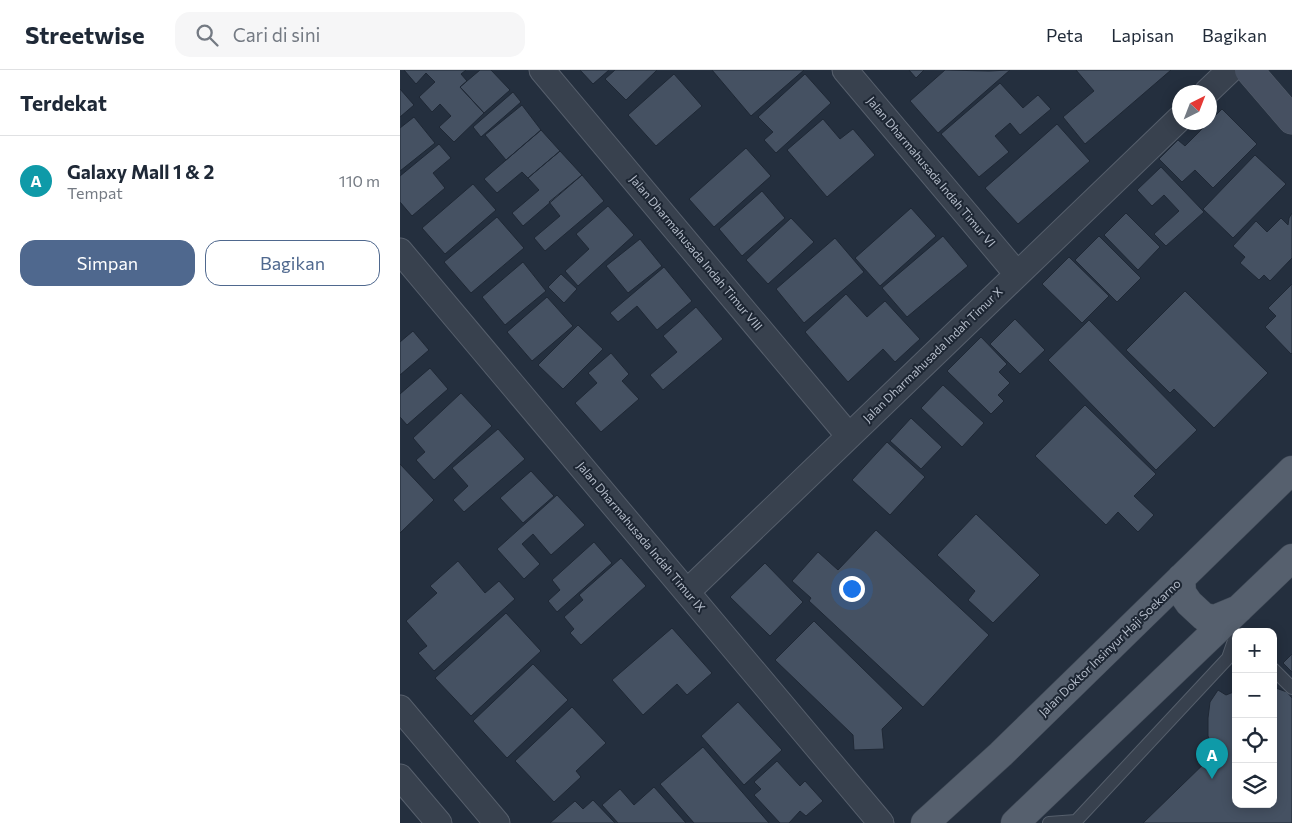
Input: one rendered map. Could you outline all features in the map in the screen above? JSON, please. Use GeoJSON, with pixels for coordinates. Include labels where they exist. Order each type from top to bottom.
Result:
{"type":"FeatureCollection","features":[{"type":"Feature","properties":{"kind":"main road"},"geometry":{"type":"LineString","coordinates":[[1250,70],[1292,120]]}},
{"type":"Feature","properties":{"kind":"main road","name":"Jalan Doktor Insinyur Haji Soekarno"},"geometry":{"type":"LineString","coordinates":[[925,823],[1001,754],[1292,470]]}},
{"type":"Feature","properties":{"kind":"main road"},"geometry":{"type":"LineString","coordinates":[[1015,823],[1237,625],[1292,558]]}},
{"type":"Feature","properties":{"kind":"main road"},"geometry":{"type":"LineString","coordinates":[[1181,578],[1182,593],[1189,603],[1204,617],[1237,625]]}},
{"type":"Feature","properties":{"kind":"street","name":"Jalan Dharmahusada Indah Timur VIII"},"geometry":{"type":"LineString","coordinates":[[542,70],[849,436]]}},
{"type":"Feature","properties":{"kind":"street","name":"Jalan Dharmahusada Indah Timur VI"},"geometry":{"type":"LineString","coordinates":[[845,70],[1017,274]]}},
{"type":"Feature","properties":{"kind":"street"},"geometry":{"type":"LineString","coordinates":[[1214,85],[1230,70]]}},
{"type":"Feature","properties":{"kind":"street","name":"Jalan Dharmahusada Indah Timur X"},"geometry":{"type":"LineString","coordinates":[[687,592],[1172,127]]}},
{"type":"Feature","properties":{"kind":"street","name":"Jalan Dharmahusada Indah Timur IX"},"geometry":{"type":"LineString","coordinates":[[400,252],[881,823]]}},
{"type":"Feature","properties":{"kind":"street"},"geometry":{"type":"LineString","coordinates":[[400,708],[497,823]]}},
{"type":"Feature","properties":{"kind":"street"},"geometry":{"type":"LineString","coordinates":[[400,777],[439,823]]}},
{"type":"Feature","properties":{"kind":"lane"},"geometry":{"type":"LineString","coordinates":[[1049,823],[1076,821],[1228,658],[1237,625]]}},
{"type":"Feature","properties":{"kind":"lane"},"geometry":{"type":"LineString","coordinates":[[1277,673],[1292,688]]}},
{"type":"Feature","properties":{"kind":"building"},"geometry":{"type":"Polygon","coordinates":[[[404,70],[466,70],[461,74],[467,81],[460,87],[484,113],[454,142],[439,127],[451,116],[440,104],[432,112],[419,97],[435,82],[426,73],[416,84],[404,70]]]}},
{"type":"Feature","properties":{"kind":"building"},"geometry":{"type":"Polygon","coordinates":[[[480,70],[491,70],[510,90],[484,113],[460,87],[480,70]]]}},
{"type":"Feature","properties":{"kind":"building"},"geometry":{"type":"Polygon","coordinates":[[[580,70],[609,70],[593,84],[580,70]]]}},
{"type":"Feature","properties":{"kind":"building"},"geometry":{"type":"Polygon","coordinates":[[[615,70],[657,70],[626,100],[605,79],[615,70]]]}},
{"type":"Feature","properties":{"kind":"building"},"geometry":{"type":"Polygon","coordinates":[[[712,70],[804,70],[751,116],[712,70]]]}},
{"type":"Feature","properties":{"kind":"building"},"geometry":{"type":"Polygon","coordinates":[[[909,70],[924,70],[916,78],[909,70]]]}},
{"type":"Feature","properties":{"kind":"building"},"geometry":{"type":"Polygon","coordinates":[[[945,70],[1010,70],[938,133],[910,101],[945,70]]]}},
{"type":"Feature","properties":{"kind":"building"},"geometry":{"type":"Polygon","coordinates":[[[1076,70],[1171,70],[1085,144],[1063,117],[1094,91],[1076,70]]]}},
{"type":"Feature","properties":{"kind":"building"},"geometry":{"type":"Polygon","coordinates":[[[674,74],[702,106],[656,146],[628,115],[674,74]]]}},
{"type":"Feature","properties":{"kind":"building"},"geometry":{"type":"Polygon","coordinates":[[[805,74],[831,103],[776,153],[764,140],[773,132],[758,117],[805,74]]]}},
{"type":"Feature","properties":{"kind":"building"},"geometry":{"type":"Polygon","coordinates":[[[1000,83],[1023,108],[1038,95],[1051,109],[1020,135],[1010,123],[995,136],[1009,152],[979,177],[941,134],[1000,83]]]}},
{"type":"Feature","properties":{"kind":"building"},"geometry":{"type":"Polygon","coordinates":[[[400,89],[414,105],[400,117],[400,89]]]}},
{"type":"Feature","properties":{"kind":"building"},"geometry":{"type":"Polygon","coordinates":[[[513,92],[521,102],[481,137],[473,127],[513,92]]]}},
{"type":"Feature","properties":{"kind":"building"},"geometry":{"type":"Polygon","coordinates":[[[522,105],[541,130],[506,160],[485,135],[522,105]]]}},
{"type":"Feature","properties":{"kind":"building"},"geometry":{"type":"Polygon","coordinates":[[[1222,109],[1257,144],[1213,188],[1195,170],[1182,182],[1159,159],[1178,140],[1185,146],[1201,130],[1217,130],[1217,114],[1222,109]]]}},
{"type":"Feature","properties":{"kind":"building"},"geometry":{"type":"Polygon","coordinates":[[[414,117],[435,143],[400,171],[400,128],[414,117]]]}},
{"type":"Feature","properties":{"kind":"building"},"geometry":{"type":"Polygon","coordinates":[[[823,119],[840,139],[853,129],[875,155],[827,197],[787,150],[823,119]]]}},
{"type":"Feature","properties":{"kind":"building"},"geometry":{"type":"Polygon","coordinates":[[[1057,124],[1090,161],[1018,224],[985,188],[1057,124]]]}},
{"type":"Feature","properties":{"kind":"building"},"geometry":{"type":"Polygon","coordinates":[[[541,130],[560,151],[528,178],[522,172],[497,193],[484,179],[541,130]]]}},
{"type":"Feature","properties":{"kind":"building"},"geometry":{"type":"Polygon","coordinates":[[[439,144],[451,158],[433,173],[445,188],[412,216],[400,202],[400,176],[439,144]]]}},
{"type":"Feature","properties":{"kind":"building"},"geometry":{"type":"Polygon","coordinates":[[[746,148],[771,176],[714,227],[689,199],[746,148]]]}},
{"type":"Feature","properties":{"kind":"building"},"geometry":{"type":"Polygon","coordinates":[[[560,151],[582,175],[523,226],[512,213],[539,190],[528,178],[560,151]]]}},
{"type":"Feature","properties":{"kind":"building"},"geometry":{"type":"Polygon","coordinates":[[[1255,155],[1286,184],[1233,238],[1203,209],[1255,155]]]}},
{"type":"Feature","properties":{"kind":"building"},"geometry":{"type":"Polygon","coordinates":[[[1161,167],[1204,212],[1166,246],[1154,234],[1179,211],[1164,195],[1152,206],[1137,190],[1161,167]]]}},
{"type":"Feature","properties":{"kind":"building"},"geometry":{"type":"Polygon","coordinates":[[[582,175],[604,201],[545,251],[534,238],[560,216],[549,202],[582,175]]]}},
{"type":"Feature","properties":{"kind":"building"},"geometry":{"type":"Polygon","coordinates":[[[473,184],[496,210],[445,254],[422,228],[473,184]]]}},
{"type":"Feature","properties":{"kind":"building"},"geometry":{"type":"Polygon","coordinates":[[[762,191],[785,218],[742,256],[719,229],[762,191]]]}},
{"type":"Feature","properties":{"kind":"building"},"geometry":{"type":"Polygon","coordinates":[[[608,206],[634,235],[578,286],[565,271],[589,249],[576,234],[608,206]]]}},
{"type":"Feature","properties":{"kind":"building"},"geometry":{"type":"Polygon","coordinates":[[[911,208],[936,236],[880,286],[855,258],[911,208]]]}},
{"type":"Feature","properties":{"kind":"building"},"geometry":{"type":"Polygon","coordinates":[[[1126,213],[1160,247],[1138,270],[1104,235],[1126,213]]]}},
{"type":"Feature","properties":{"kind":"building"},"geometry":{"type":"Polygon","coordinates":[[[1292,213],[1292,258],[1270,281],[1264,275],[1259,280],[1240,263],[1245,257],[1233,246],[1256,221],[1267,232],[1281,218],[1288,225],[1292,213]]]}},
{"type":"Feature","properties":{"kind":"building"},"geometry":{"type":"Polygon","coordinates":[[[497,217],[524,248],[471,293],[444,262],[497,217]]]}},
{"type":"Feature","properties":{"kind":"building"},"geometry":{"type":"Polygon","coordinates":[[[791,218],[814,242],[768,284],[746,260],[791,218]]]}},
{"type":"Feature","properties":{"kind":"building"},"geometry":{"type":"Polygon","coordinates":[[[943,236],[968,266],[907,317],[882,288],[943,236]]]}},
{"type":"Feature","properties":{"kind":"building"},"geometry":{"type":"Polygon","coordinates":[[[1099,236],[1141,278],[1117,302],[1075,260],[1099,236]]]}},
{"type":"Feature","properties":{"kind":"building"},"geometry":{"type":"Polygon","coordinates":[[[835,238],[864,272],[804,323],[776,289],[835,238]]]}},
{"type":"Feature","properties":{"kind":"building"},"geometry":{"type":"Polygon","coordinates":[[[640,239],[662,266],[628,293],[606,266],[640,239]]]}},
{"type":"Feature","properties":{"kind":"building"},"geometry":{"type":"Polygon","coordinates":[[[1069,257],[1109,296],[1082,323],[1042,284],[1069,257]]]}},
{"type":"Feature","properties":{"kind":"building"},"geometry":{"type":"Polygon","coordinates":[[[523,262],[546,291],[505,325],[482,297],[523,262]]]}},
{"type":"Feature","properties":{"kind":"building"},"geometry":{"type":"Polygon","coordinates":[[[664,267],[692,301],[657,330],[637,306],[618,322],[610,313],[664,267]]]}},
{"type":"Feature","properties":{"kind":"building"},"geometry":{"type":"Polygon","coordinates":[[[561,274],[577,289],[564,303],[548,287],[561,274]]]}},
{"type":"Feature","properties":{"kind":"building"},"geometry":{"type":"Polygon","coordinates":[[[1292,284],[1291,354],[1265,327],[1276,316],[1268,308],[1292,284]]]}},
{"type":"Feature","properties":{"kind":"building"},"geometry":{"type":"Polygon","coordinates":[[[1185,291],[1268,373],[1214,428],[1174,389],[1170,393],[1126,350],[1185,291]]]}},
{"type":"Feature","properties":{"kind":"building"},"geometry":{"type":"Polygon","coordinates":[[[846,294],[867,317],[885,301],[920,339],[895,362],[883,349],[848,382],[805,332],[846,294]]]}},
{"type":"Feature","properties":{"kind":"building"},"geometry":{"type":"Polygon","coordinates":[[[547,297],[573,326],[532,361],[507,332],[547,297]]]}},
{"type":"Feature","properties":{"kind":"building"},"geometry":{"type":"Polygon","coordinates":[[[696,307],[723,339],[663,390],[650,375],[677,352],[663,336],[696,307]]]}},
{"type":"Feature","properties":{"kind":"building"},"geometry":{"type":"Polygon","coordinates":[[[1015,319],[1045,350],[1020,374],[990,344],[1015,319]]]}},
{"type":"Feature","properties":{"kind":"building"},"geometry":{"type":"Polygon","coordinates":[[[1089,320],[1197,430],[1156,470],[1048,360],[1089,320]]]}},
{"type":"Feature","properties":{"kind":"building"},"geometry":{"type":"Polygon","coordinates":[[[578,325],[603,349],[563,389],[538,365],[578,325]]]}},
{"type":"Feature","properties":{"kind":"building"},"geometry":{"type":"Polygon","coordinates":[[[413,331],[429,350],[400,375],[400,342],[413,331]]]}},
{"type":"Feature","properties":{"kind":"building"},"geometry":{"type":"Polygon","coordinates":[[[981,337],[1007,364],[999,372],[1010,383],[998,395],[1004,401],[991,414],[947,371],[981,337]]]}},
{"type":"Feature","properties":{"kind":"building"},"geometry":{"type":"Polygon","coordinates":[[[611,353],[629,374],[622,381],[639,399],[601,432],[575,403],[597,383],[588,373],[611,353]]]}},
{"type":"Feature","properties":{"kind":"building"},"geometry":{"type":"Polygon","coordinates":[[[430,368],[448,389],[407,425],[400,417],[400,394],[430,368]]]}},
{"type":"Feature","properties":{"kind":"building"},"geometry":{"type":"Polygon","coordinates":[[[943,385],[984,423],[962,447],[921,408],[943,385]]]}},
{"type":"Feature","properties":{"kind":"building"},"geometry":{"type":"Polygon","coordinates":[[[461,393],[492,426],[434,480],[416,460],[425,452],[413,438],[461,393]]]}},
{"type":"Feature","properties":{"kind":"building"},"geometry":{"type":"Polygon","coordinates":[[[1085,405],[1156,474],[1134,496],[1154,515],[1138,532],[1118,512],[1106,525],[1035,456],[1085,405]]]}},
{"type":"Feature","properties":{"kind":"building"},"geometry":{"type":"Polygon","coordinates":[[[911,418],[942,447],[921,469],[890,441],[911,418]]]}},
{"type":"Feature","properties":{"kind":"building"},"geometry":{"type":"Polygon","coordinates":[[[498,429],[525,459],[464,512],[453,500],[468,486],[452,468],[498,429]]]}},
{"type":"Feature","properties":{"kind":"building"},"geometry":{"type":"Polygon","coordinates":[[[887,442],[925,477],[890,515],[852,480],[887,442]]]}},
{"type":"Feature","properties":{"kind":"building"},"geometry":{"type":"Polygon","coordinates":[[[400,464],[434,500],[400,533],[400,464]]]}},
{"type":"Feature","properties":{"kind":"building"},"geometry":{"type":"Polygon","coordinates":[[[531,471],[554,496],[523,523],[500,498],[531,471]]]}},
{"type":"Feature","properties":{"kind":"building"},"geometry":{"type":"Polygon","coordinates":[[[557,495],[585,525],[551,555],[533,534],[522,544],[540,564],[524,579],[497,549],[557,495]]]}},
{"type":"Feature","properties":{"kind":"building"},"geometry":{"type":"Polygon","coordinates":[[[976,514],[1040,575],[993,623],[968,600],[975,591],[937,555],[976,514]]]}},
{"type":"Feature","properties":{"kind":"building"},"geometry":{"type":"Polygon","coordinates":[[[876,530],[989,635],[923,707],[809,601],[811,598],[792,581],[818,552],[838,570],[876,530]]]}},
{"type":"Feature","properties":{"kind":"building"},"geometry":{"type":"Polygon","coordinates":[[[594,542],[612,563],[557,612],[548,601],[560,590],[552,580],[594,542]]]}},
{"type":"Feature","properties":{"kind":"building"},"geometry":{"type":"Polygon","coordinates":[[[621,558],[646,586],[581,645],[570,633],[574,629],[564,617],[583,600],[579,595],[621,558]]]}},
{"type":"Feature","properties":{"kind":"building"},"geometry":{"type":"Polygon","coordinates":[[[458,561],[485,593],[499,581],[515,599],[434,671],[418,653],[427,646],[406,621],[437,593],[430,586],[458,561]]]}},
{"type":"Feature","properties":{"kind":"building"},"geometry":{"type":"Polygon","coordinates":[[[765,563],[803,602],[770,636],[730,597],[765,563]]]}},
{"type":"Feature","properties":{"kind":"building"},"geometry":{"type":"Polygon","coordinates":[[[506,613],[541,651],[471,716],[435,678],[506,613]]]}},
{"type":"Feature","properties":{"kind":"building"},"geometry":{"type":"Polygon","coordinates":[[[814,621],[903,708],[882,729],[884,749],[854,750],[853,735],[775,660],[814,621]]]}},
{"type":"Feature","properties":{"kind":"building"},"geometry":{"type":"Polygon","coordinates":[[[672,628],[712,673],[687,695],[677,684],[643,715],[612,680],[672,628]]]}},
{"type":"Feature","properties":{"kind":"building"},"geometry":{"type":"Polygon","coordinates":[[[1292,654],[1292,672],[1283,663],[1292,654]]]}},
{"type":"Feature","properties":{"kind":"building"},"geometry":{"type":"Polygon","coordinates":[[[533,664],[568,700],[507,758],[473,721],[533,664]]]}},
{"type":"Feature","properties":{"kind":"building"},"geometry":{"type":"Polygon","coordinates":[[[1277,688],[1287,692],[1292,698],[1292,823],[1143,823],[1215,753],[1208,736],[1210,702],[1218,690],[1226,695],[1232,693],[1232,808],[1277,808],[1277,688]]]}},
{"type":"Feature","properties":{"kind":"building"},"geometry":{"type":"Polygon","coordinates":[[[738,702],[782,750],[744,785],[701,736],[738,702]]]}},
{"type":"Feature","properties":{"kind":"building"},"geometry":{"type":"Polygon","coordinates":[[[572,707],[606,743],[576,771],[581,777],[554,802],[515,761],[572,707]]]}},
{"type":"Feature","properties":{"kind":"building"},"geometry":{"type":"Polygon","coordinates":[[[703,747],[769,823],[694,823],[660,784],[703,747]]]}},
{"type":"Feature","properties":{"kind":"building"},"geometry":{"type":"Polygon","coordinates":[[[777,761],[800,786],[805,781],[823,801],[806,816],[800,811],[789,823],[780,823],[754,795],[761,789],[754,782],[777,761]]]}},
{"type":"Feature","properties":{"kind":"building"},"geometry":{"type":"Polygon","coordinates":[[[654,787],[686,823],[618,823],[602,805],[620,789],[634,805],[654,787]]]}},
{"type":"Feature","properties":{"kind":"building"},"geometry":{"type":"Polygon","coordinates":[[[593,800],[615,823],[550,823],[575,801],[583,809],[593,800]]]}},
{"type":"Feature","properties":{"kind":"place","name":"Galaxy Mall 1 & 2"},"geometry":{"type":"Point","coordinates":[1212,779]}}]}
